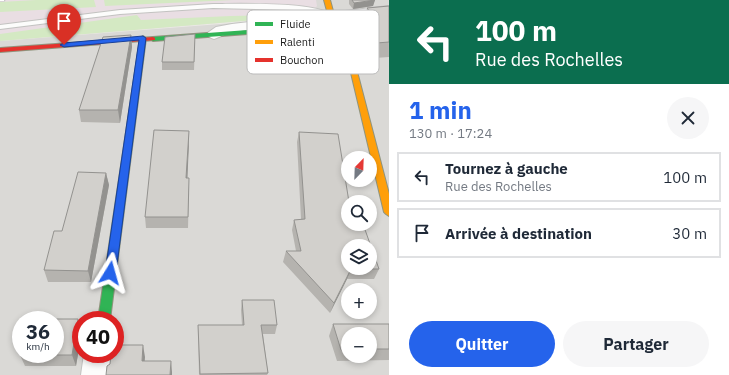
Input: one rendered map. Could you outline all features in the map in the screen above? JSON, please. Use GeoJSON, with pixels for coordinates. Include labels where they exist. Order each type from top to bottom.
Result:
{"type":"FeatureCollection","features":[{"type":"Feature","properties":{"kind":"street"},"geometry":{"type":"LineString","coordinates":[[327,0],[332,10]]}},
{"type":"Feature","properties":{"kind":"street"},"geometry":{"type":"LineString","coordinates":[[379,12],[389,10]]}},
{"type":"Feature","properties":{"kind":"street"},"geometry":{"type":"LineString","coordinates":[[379,15],[389,14]]}},
{"type":"Feature","properties":{"kind":"street"},"geometry":{"type":"LineString","coordinates":[[379,18],[389,18]]}},
{"type":"Feature","properties":{"kind":"street"},"geometry":{"type":"LineString","coordinates":[[0,50],[143,38],[212,34],[221,30],[247,27]]}},
{"type":"Feature","properties":{"kind":"street"},"geometry":{"type":"LineString","coordinates":[[105,311],[143,38]]}},
{"type":"Feature","properties":{"kind":"street"},"geometry":{"type":"LineString","coordinates":[[354,74],[389,212]]}},
{"type":"Feature","properties":{"kind":"street"},"geometry":{"type":"LineString","coordinates":[[96,375],[98,363]]}},
{"type":"Feature","properties":{"kind":"lane"},"geometry":{"type":"LineString","coordinates":[[0,27],[120,12],[213,6],[294,8],[307,10]]}},
{"type":"Feature","properties":{"kind":"shaded area"},"geometry":{"type":"Polygon","coordinates":[[[0,0],[316,0],[317,6],[313,10],[247,10],[247,21],[0,41],[0,0]]]}},
{"type":"Feature","properties":{"kind":"shaded area"},"geometry":{"type":"Polygon","coordinates":[[[316,0],[389,0],[389,375],[0,375],[0,41],[247,22],[247,74],[379,74],[379,10],[305,10],[316,0]]]}},
{"type":"Feature","properties":{"kind":"green space"},"geometry":{"type":"Polygon","coordinates":[[[36,0],[94,0],[96,7],[0,12],[0,2],[36,0]]]}},
{"type":"Feature","properties":{"kind":"green space"},"geometry":{"type":"Polygon","coordinates":[[[104,0],[233,0],[105,6],[104,0]]]}},
{"type":"Feature","properties":{"kind":"green space"},"geometry":{"type":"Polygon","coordinates":[[[137,15],[141,20],[247,16],[247,21],[0,41],[0,34],[137,15]]]}},
{"type":"Feature","properties":{"kind":"building"},"geometry":{"type":"Polygon","coordinates":[[[352,0],[375,0],[354,3],[352,0]]]}},
{"type":"Feature","properties":{"kind":"building"},"geometry":{"type":"Polygon","coordinates":[[[389,6],[389,42],[379,43],[379,10],[369,10],[367,8],[389,6]]]}},
{"type":"Feature","properties":{"kind":"building"},"geometry":{"type":"Polygon","coordinates":[[[195,34],[194,62],[162,62],[165,37],[195,34]]]}},
{"type":"Feature","properties":{"kind":"building"},"geometry":{"type":"Polygon","coordinates":[[[131,35],[118,110],[79,110],[103,37],[131,35]]]}},
{"type":"Feature","properties":{"kind":"building"},"geometry":{"type":"Polygon","coordinates":[[[154,130],[189,131],[186,178],[189,178],[188,217],[145,217],[154,130]]]}},
{"type":"Feature","properties":{"kind":"building"},"geometry":{"type":"Polygon","coordinates":[[[299,132],[338,134],[341,153],[341,187],[347,187],[348,195],[341,195],[341,231],[365,231],[368,239],[341,239],[341,275],[348,275],[344,283],[341,283],[341,289],[334,303],[286,251],[301,251],[294,220],[305,219],[299,132]]]}},
{"type":"Feature","properties":{"kind":"building"},"geometry":{"type":"Polygon","coordinates":[[[78,172],[106,173],[88,271],[44,270],[54,231],[62,231],[78,172]]]}},
{"type":"Feature","properties":{"kind":"building"},"geometry":{"type":"Polygon","coordinates":[[[242,300],[274,300],[277,325],[261,325],[268,373],[200,374],[198,325],[244,325],[242,300]]]}},
{"type":"Feature","properties":{"kind":"building"},"geometry":{"type":"Polygon","coordinates":[[[64,319],[72,319],[72,355],[64,355],[64,319]]]}},
{"type":"Feature","properties":{"kind":"building"},"geometry":{"type":"Polygon","coordinates":[[[333,324],[389,324],[389,349],[377,349],[377,327],[341,327],[341,350],[333,324]]]}},
{"type":"Feature","properties":{"kind":"building"},"geometry":{"type":"Polygon","coordinates":[[[124,345],[143,345],[142,361],[171,361],[170,375],[106,375],[107,366],[110,364],[124,363],[124,345]]]}},
{"type":"Feature","properties":{"kind":"traffic: fast"},"geometry":{"type":"LineString","coordinates":[[379,15],[389,14]]}},
{"type":"Feature","properties":{"kind":"traffic: fast"},"geometry":{"type":"LineString","coordinates":[[153,39],[247,32]]}},
{"type":"Feature","properties":{"kind":"traffic: fast"},"geometry":{"type":"LineString","coordinates":[[105,311],[143,38]]}},
{"type":"Feature","properties":{"kind":"traffic: slow"},"geometry":{"type":"LineString","coordinates":[[327,0],[330,10]]}},
{"type":"Feature","properties":{"kind":"traffic: slow"},"geometry":{"type":"LineString","coordinates":[[354,74],[389,212]]}},
{"type":"Feature","properties":{"kind":"traffic: jam"},"geometry":{"type":"LineString","coordinates":[[0,50],[153,39]]}},
{"type":"Feature","properties":{"kind":"route"},"geometry":{"type":"LineString","coordinates":[[64,45],[143,38],[110,273]]}}]}
